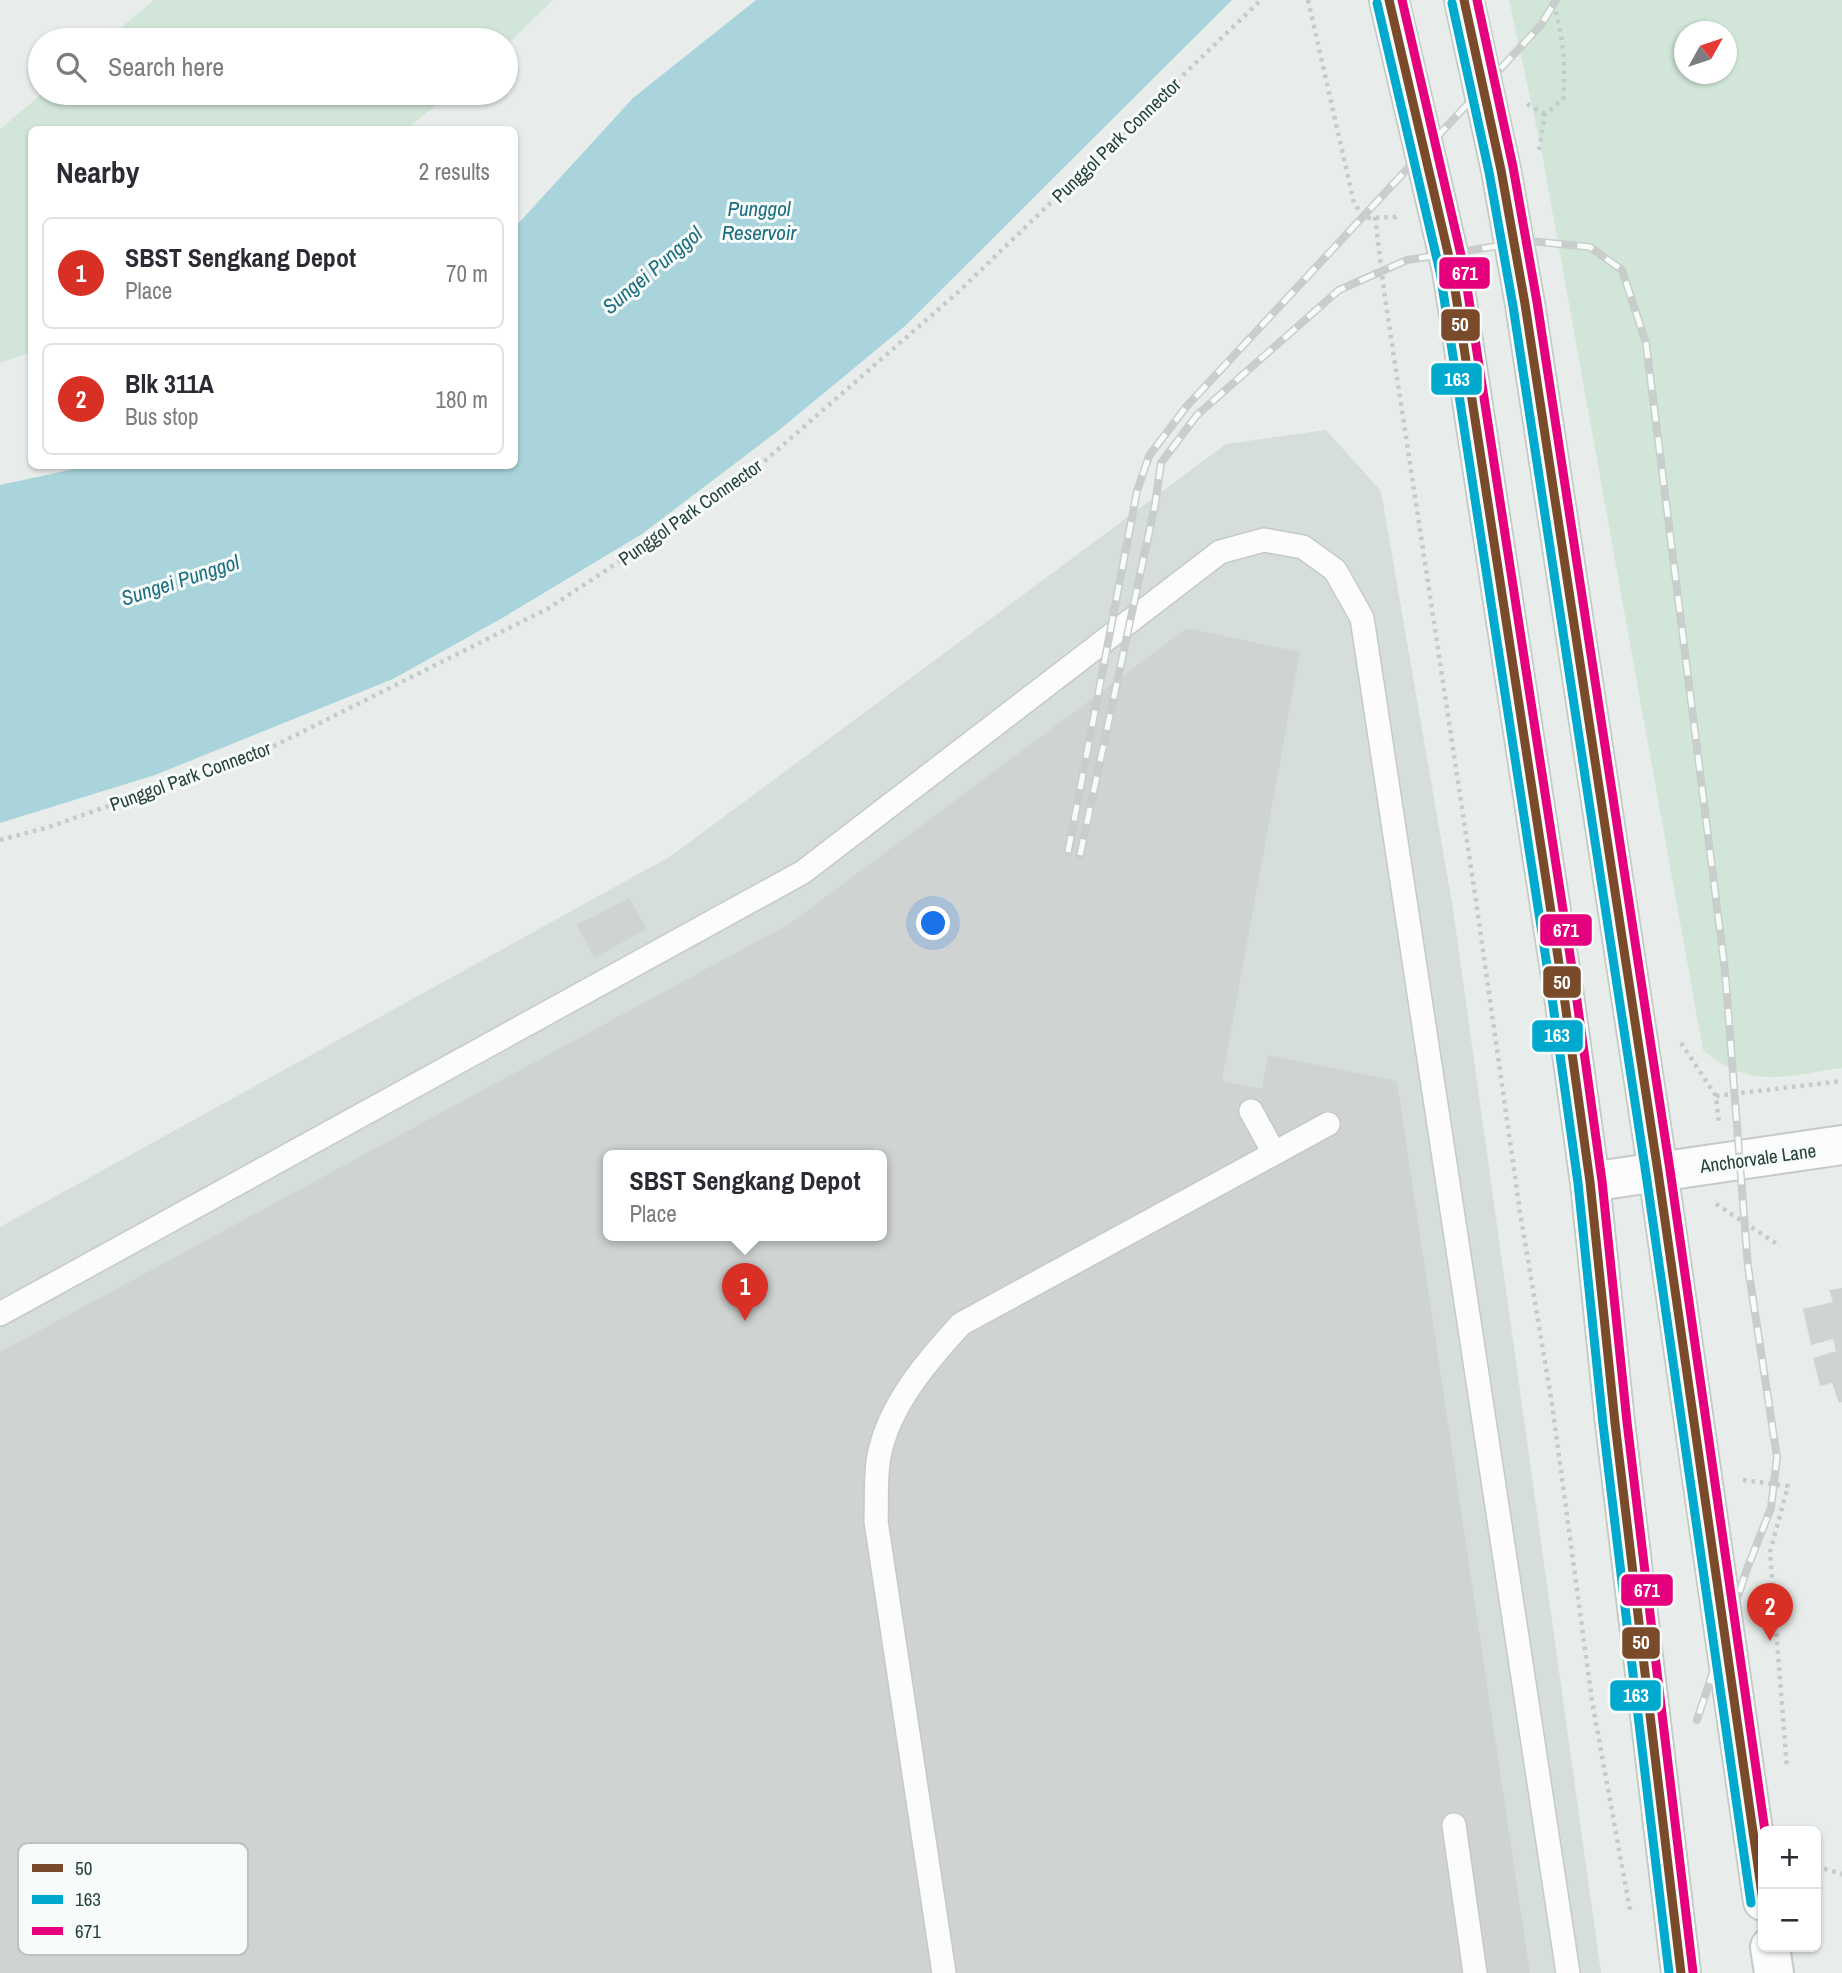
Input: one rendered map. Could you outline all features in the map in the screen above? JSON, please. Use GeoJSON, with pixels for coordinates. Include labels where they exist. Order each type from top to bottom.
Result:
{"type":"FeatureCollection","features":[{"type":"Feature","properties":{"kind":"main road"},"geometry":{"type":"LineString","coordinates":[[1389,0],[1452,270],[1590,1182],[1615,1423],[1681,1973]]}},
{"type":"Feature","properties":{"kind":"main road"},"geometry":{"type":"LineString","coordinates":[[1464,0],[1501,170],[1525,304],[1658,1172],[1761,1889]]}},
{"type":"Feature","properties":{"kind":"main road","name":"Anchorvale Lane"},"geometry":{"type":"LineString","coordinates":[[1590,1182],[1842,1145]]}},
{"type":"Feature","properties":{"kind":"main road"},"geometry":{"type":"LineString","coordinates":[[1771,1952],[1774,1973]]}},
{"type":"Feature","properties":{"kind":"lane"},"geometry":{"type":"LineString","coordinates":[[0,1314],[803,872],[1220,552],[1264,540],[1303,547],[1335,570],[1362,618],[1568,1973]]}},
{"type":"Feature","properties":{"kind":"lane"},"geometry":{"type":"LineString","coordinates":[[1251,1111],[1274,1153]]}},
{"type":"Feature","properties":{"kind":"lane"},"geometry":{"type":"LineString","coordinates":[[944,1973],[876,1521],[879,1456],[897,1407],[925,1364],[961,1324],[1328,1124]]}},
{"type":"Feature","properties":{"kind":"lane"},"geometry":{"type":"LineString","coordinates":[[1454,1825],[1475,1973]]}},
{"type":"Feature","properties":{"kind":"path","name":"Punggol Park Connector"},"geometry":{"type":"LineString","coordinates":[[0,840],[49,827],[264,751],[549,608],[733,486],[956,294],[1261,0]]}},
{"type":"Feature","properties":{"kind":"path"},"geometry":{"type":"LineString","coordinates":[[1308,0],[1354,203],[1364,218],[1396,217],[1406,206]]}},
{"type":"Feature","properties":{"kind":"path"},"geometry":{"type":"LineString","coordinates":[[1525,103],[1545,114]]}},
{"type":"Feature","properties":{"kind":"path"},"geometry":{"type":"LineString","coordinates":[[1375,217],[1520,1212],[1552,1404],[1590,1688],[1632,1920]]}},
{"type":"Feature","properties":{"kind":"path"},"geometry":{"type":"LineString","coordinates":[[1716,1096],[1842,1081]]}},
{"type":"Feature","properties":{"kind":"path"},"geometry":{"type":"LineString","coordinates":[[1710,1199],[1780,1246]]}},
{"type":"Feature","properties":{"kind":"path"},"geometry":{"type":"LineString","coordinates":[[1740,1470],[1743,1480],[1788,1486],[1770,1552],[1787,1770]]}},
{"type":"Feature","properties":{"kind":"path"},"geometry":{"type":"LineString","coordinates":[[1821,1868],[1842,1874]]}},
{"type":"Feature","properties":{"kind":"shaded area"},"geometry":{"type":"Polygon","coordinates":[[[1326,430],[1381,491],[1453,909],[1601,1973],[0,1973],[0,1227],[671,856],[1226,444],[1326,430]]]}},
{"type":"Feature","properties":{"kind":"green space"},"geometry":{"type":"Polygon","coordinates":[[[154,0],[553,0],[518,34],[518,28],[120,28],[154,0]]]}},
{"type":"Feature","properties":{"kind":"green space"},"geometry":{"type":"Polygon","coordinates":[[[1509,0],[1842,0],[1842,1068],[1786,1076],[1753,1075],[1720,1063],[1703,1050],[1541,148],[1509,0]]]}},
{"type":"Feature","properties":{"kind":"green space"},"geometry":{"type":"Polygon","coordinates":[[[29,105],[436,105],[411,126],[28,126],[28,353],[0,363],[0,129],[29,105]]]}},
{"type":"Feature","properties":{"kind":"water","name":"Punggol Reservoir"},"geometry":{"type":"Polygon","coordinates":[[[756,0],[1232,0],[905,326],[778,431],[642,534],[504,617],[393,679],[155,775],[0,823],[0,485],[74,469],[518,469],[518,224],[633,98],[756,0]]]}},
{"type":"Feature","properties":{"kind":"building"},"geometry":{"type":"Polygon","coordinates":[[[1187,628],[1300,652],[1222,1081],[1262,1089],[1268,1055],[1397,1081],[1530,1973],[0,1973],[0,1352],[789,924],[1187,628]]]}},
{"type":"Feature","properties":{"kind":"building"},"geometry":{"type":"Polygon","coordinates":[[[629,898],[647,929],[594,958],[577,925],[629,898]]]}},
{"type":"Feature","properties":{"kind":"building"},"geometry":{"type":"Polygon","coordinates":[[[1842,1288],[1842,1402],[1839,1403],[1832,1383],[1820,1386],[1813,1358],[1836,1351],[1833,1339],[1811,1345],[1803,1309],[1833,1302],[1829,1290],[1842,1288]]]}},
{"type":"Feature","properties":{"kind":"railway"},"geometry":{"type":"LineString","coordinates":[[1068,852],[1137,491],[1149,456],[1186,407],[1541,25],[1556,0]]}},
{"type":"Feature","properties":{"kind":"railway"},"geometry":{"type":"LineString","coordinates":[[1080,855],[1155,505],[1161,463],[1197,415],[1339,290],[1407,260],[1530,241],[1590,247],[1622,270],[1646,343],[1725,971],[1748,1267],[1777,1457],[1771,1508],[1747,1569],[1697,1720]]}},
{"type":"Feature","properties":{"kind":"transit line","name":"50"},"geometry":{"type":"LineString","coordinates":[[1389,0],[1452,270],[1564,996],[1590,1182],[1615,1423],[1681,1973]]}},
{"type":"Feature","properties":{"kind":"transit line","name":"671"},"geometry":{"type":"LineString","coordinates":[[1402,0],[1464,268],[1576,994],[1602,1181],[1627,1422],[1693,1972]]}},
{"type":"Feature","properties":{"kind":"transit line","name":"50"},"geometry":{"type":"LineString","coordinates":[[1464,0],[1501,170],[1525,304],[1658,1172],[1761,1889]]}},
{"type":"Feature","properties":{"kind":"transit line","name":"671"},"geometry":{"type":"LineString","coordinates":[[1477,0],[1513,167],[1537,302],[1670,1170],[1764,1826]]}},
{"type":"Feature","properties":{"kind":"transit line","name":"163"},"geometry":{"type":"LineString","coordinates":[[1377,3],[1440,272],[1552,998],[1578,1183],[1603,1424],[1669,1973]]}},
{"type":"Feature","properties":{"kind":"transit line","name":"163"},"geometry":{"type":"LineString","coordinates":[[1452,3],[1489,172],[1513,306],[1646,1174],[1751,1903]]}},
{"type":"Feature","properties":{"kind":"place","name":"SBST Sengkang Depot"},"geometry":{"type":"Point","coordinates":[745,1321]}},
{"type":"Feature","properties":{"kind":"place","name":"Blk 311A"},"geometry":{"type":"Point","coordinates":[1770,1641]}},
{"type":"Feature","properties":{"kind":"water label","name":"Sungei Punggol"},"geometry":{"type":"Point","coordinates":[652,270]}},
{"type":"Feature","properties":{"kind":"water label","name":"Sungei Punggol"},"geometry":{"type":"Point","coordinates":[180,580]}}]}
